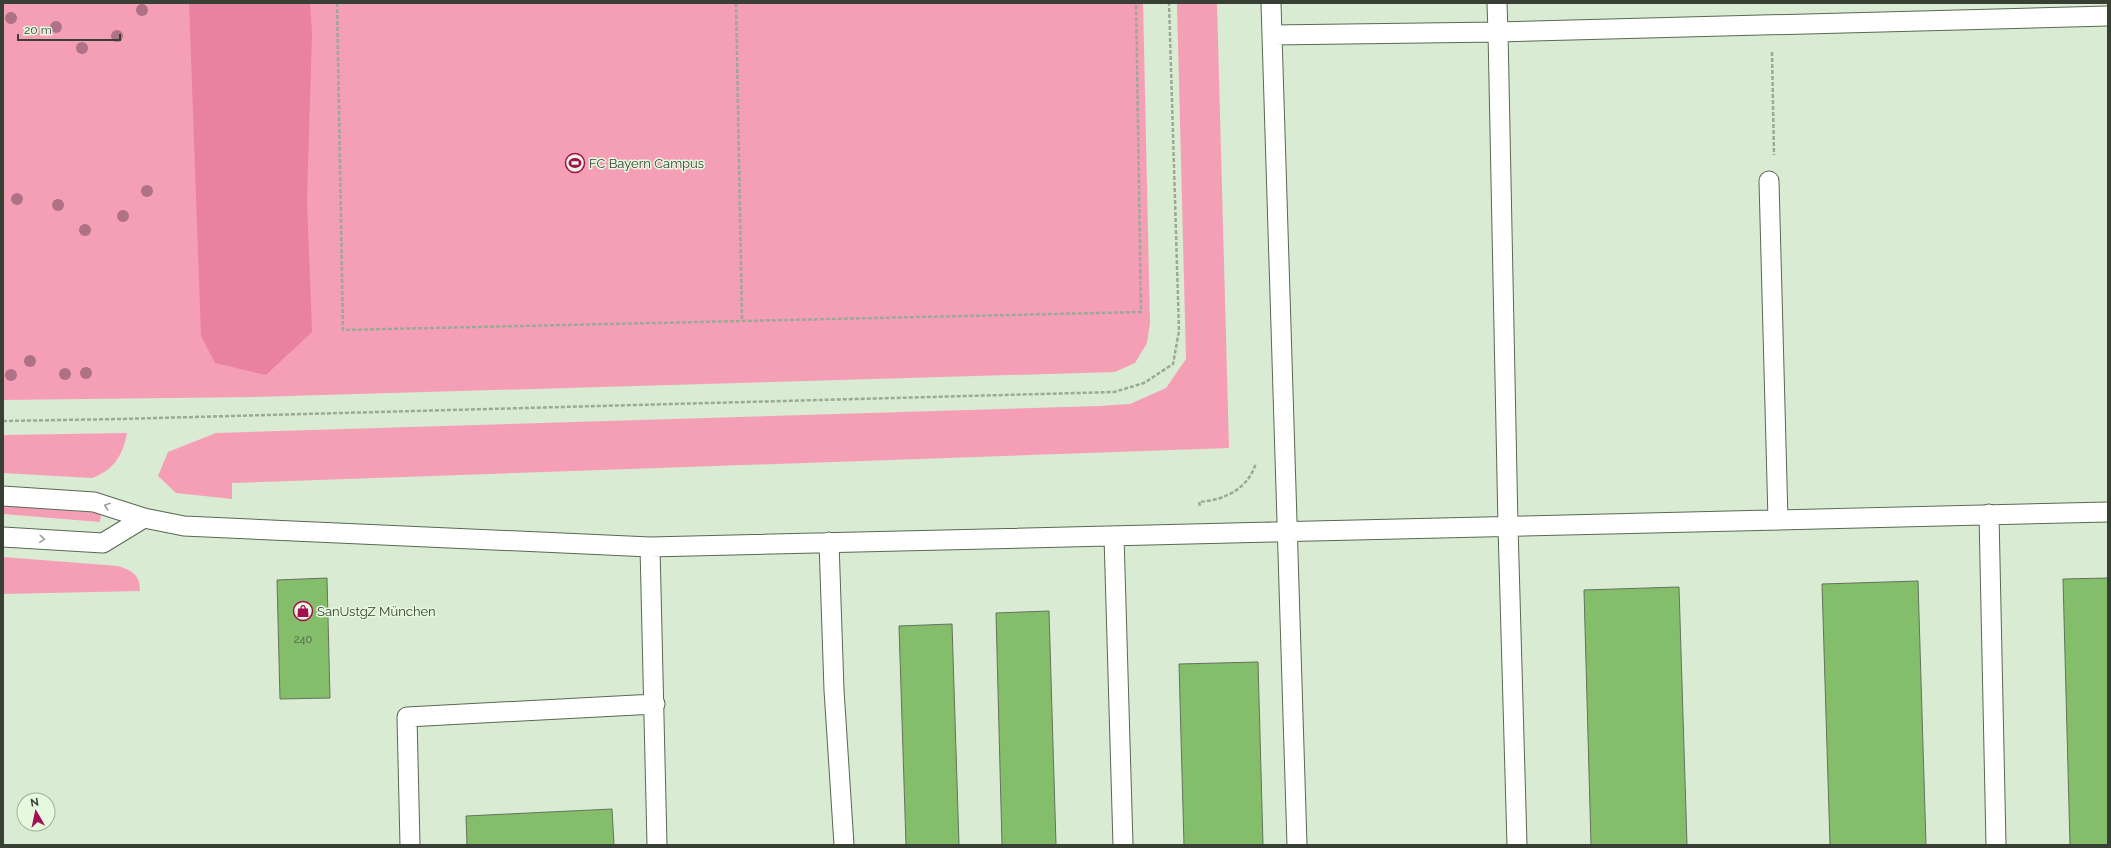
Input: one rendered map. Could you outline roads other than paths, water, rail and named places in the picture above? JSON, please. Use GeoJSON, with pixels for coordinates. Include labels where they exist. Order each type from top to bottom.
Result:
{"type":"FeatureCollection","features":[{"type":"Feature","properties":{"kind":"lane"},"geometry":{"type":"LineString","coordinates":[[1271,3],[1297,845]]}},
{"type":"Feature","properties":{"kind":"lane"},"geometry":{"type":"LineString","coordinates":[[1497,3],[1508,526],[1517,845]]}},
{"type":"Feature","properties":{"kind":"lane"},"geometry":{"type":"LineString","coordinates":[[1272,36],[1498,32],[2108,16]]}},
{"type":"Feature","properties":{"kind":"lane"},"geometry":{"type":"LineString","coordinates":[[1769,181],[1778,520]]}},
{"type":"Feature","properties":{"kind":"lane"},"geometry":{"type":"LineString","coordinates":[[3,496],[94,502],[144,518],[184,526],[650,547],[2108,512]]}},
{"type":"Feature","properties":{"kind":"lane"},"geometry":{"type":"LineString","coordinates":[[1989,514],[1996,845]]}},
{"type":"Feature","properties":{"kind":"lane"},"geometry":{"type":"LineString","coordinates":[[3,537],[103,543],[144,518]]}},
{"type":"Feature","properties":{"kind":"lane"},"geometry":{"type":"LineString","coordinates":[[1114,536],[1123,845]]}},
{"type":"Feature","properties":{"kind":"lane"},"geometry":{"type":"LineString","coordinates":[[829,542],[834,690],[844,845]]}},
{"type":"Feature","properties":{"kind":"lane"},"geometry":{"type":"LineString","coordinates":[[650,547],[655,704],[657,845]]}},
{"type":"Feature","properties":{"kind":"lane"},"geometry":{"type":"LineString","coordinates":[[410,845],[407,717],[655,704]]}},
{"type":"Feature","properties":{"kind":"place","name":"FC Bayern Campus"},"geometry":{"type":"Point","coordinates":[575,163]}},
{"type":"Feature","properties":{"kind":"place","name":"SanUstgZ München"},"geometry":{"type":"Point","coordinates":[303,611]}}]}
